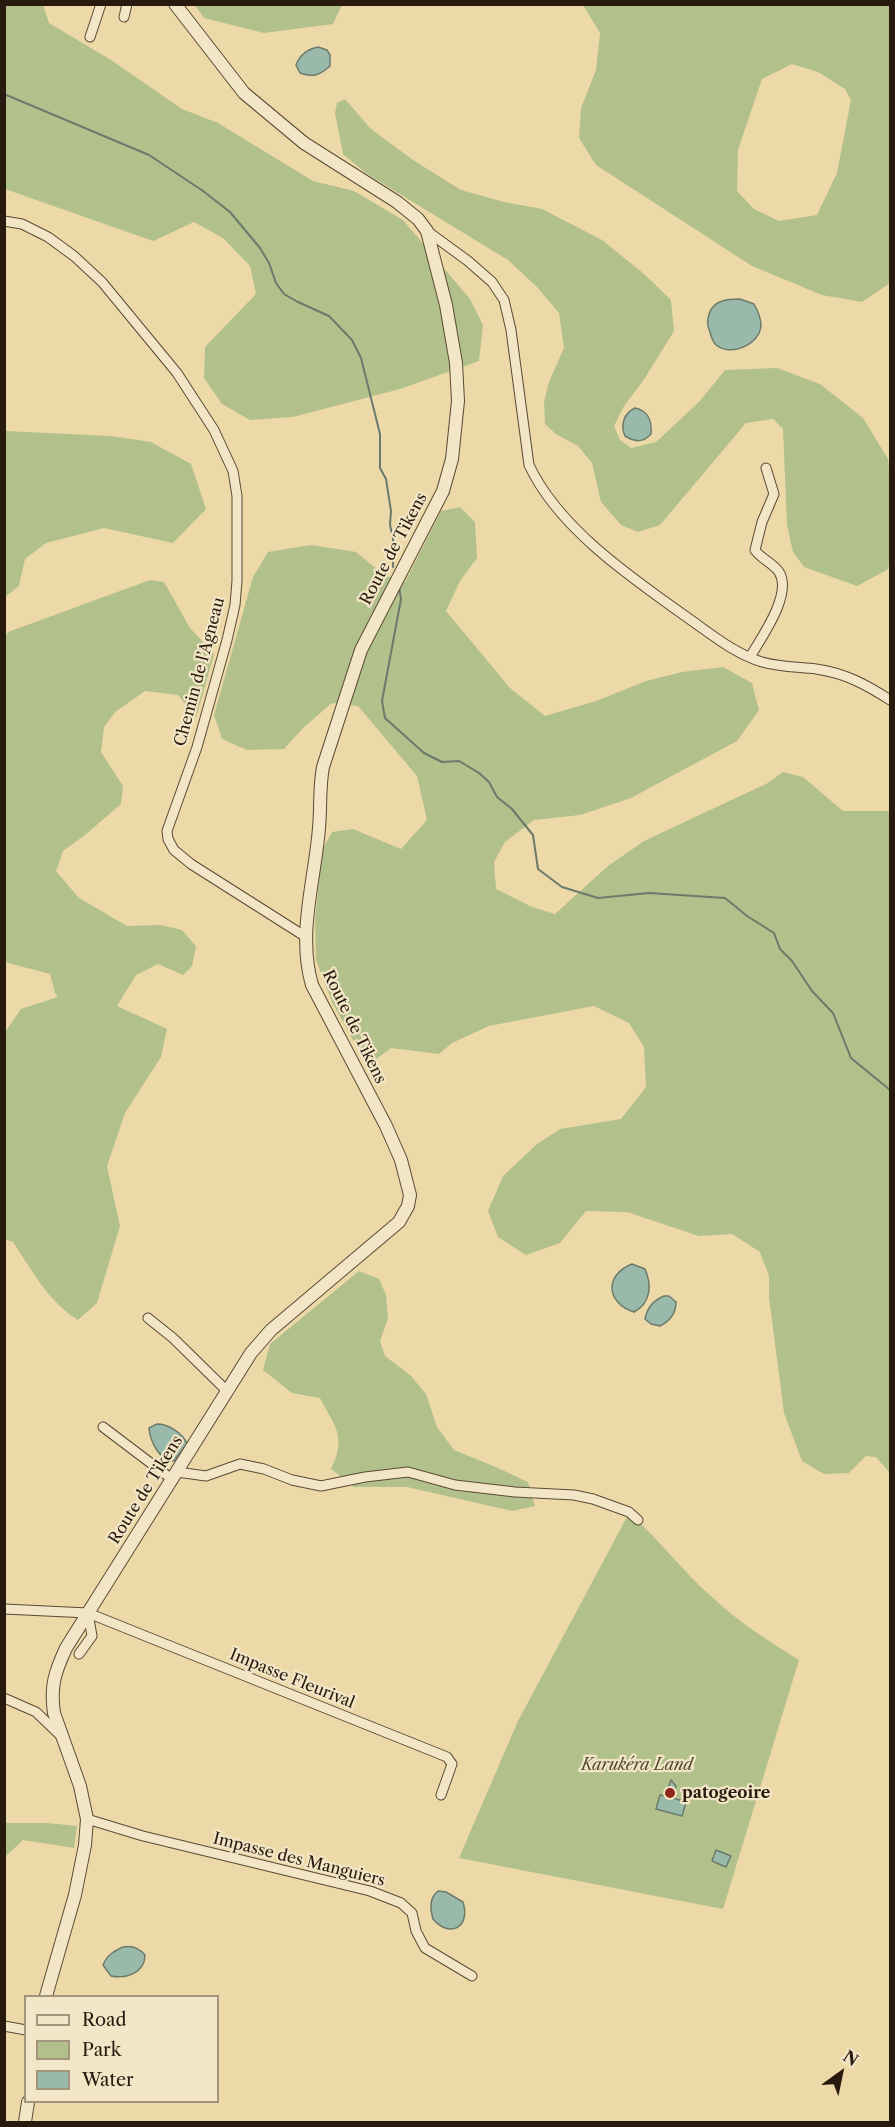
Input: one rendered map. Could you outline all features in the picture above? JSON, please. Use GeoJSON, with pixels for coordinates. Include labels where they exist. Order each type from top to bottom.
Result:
{"type":"FeatureCollection","features":[{"type":"Feature","properties":{"kind":"street"},"geometry":{"type":"LineString","coordinates":[[90,37],[101,4]]}},
{"type":"Feature","properties":{"kind":"street"},"geometry":{"type":"LineString","coordinates":[[124,17],[127,4]]}},
{"type":"Feature","properties":{"kind":"street","name":"Route de Tikens"},"geometry":{"type":"LineString","coordinates":[[46,1995],[75,1895],[85,1845],[87,1819],[80,1786],[54,1713],[52,1689],[66,1648],[259,1342],[388,1233],[399,1222],[408,1206],[410,1195],[401,1160],[386,1126],[312,985],[306,964],[306,937],[319,827],[319,787],[323,767],[361,650],[443,491],[452,459],[458,401],[456,363],[446,305],[427,231],[418,219],[397,202],[304,143],[244,93],[175,4]]}},
{"type":"Feature","properties":{"kind":"street","name":"Chemin de l’Agneau"},"geometry":{"type":"LineString","coordinates":[[4,221],[22,224],[48,237],[74,256],[102,282],[177,374],[214,430],[229,459],[236,482],[237,496],[235,605],[197,747],[170,820],[168,839],[174,850],[191,864],[306,937]]}},
{"type":"Feature","properties":{"kind":"street"},"geometry":{"type":"LineString","coordinates":[[427,231],[492,282],[504,300],[511,330],[529,465],[537,483],[549,499],[588,541],[634,580],[729,646],[762,662],[841,674],[856,679],[891,700]]}},
{"type":"Feature","properties":{"kind":"street"},"geometry":{"type":"LineString","coordinates":[[750,657],[773,617],[782,593],[781,575],[755,550],[754,545],[774,494],[766,468]]}},
{"type":"Feature","properties":{"kind":"street"},"geometry":{"type":"LineString","coordinates":[[148,1318],[173,1338],[227,1391]]}},
{"type":"Feature","properties":{"kind":"street"},"geometry":{"type":"LineString","coordinates":[[103,1427],[175,1476],[206,1476],[240,1464],[264,1469],[292,1480],[321,1486],[365,1477],[408,1472],[455,1485],[515,1492],[574,1495],[629,1512],[638,1520]]}},
{"type":"Feature","properties":{"kind":"street"},"geometry":{"type":"LineString","coordinates":[[4,1609],[88,1613],[92,1636],[79,1654]]}},
{"type":"Feature","properties":{"kind":"street","name":"Impasse Fleurival"},"geometry":{"type":"LineString","coordinates":[[88,1613],[447,1757],[452,1764],[441,1794]]}},
{"type":"Feature","properties":{"kind":"street"},"geometry":{"type":"LineString","coordinates":[[4,1698],[36,1712],[62,1736]]}},
{"type":"Feature","properties":{"kind":"street","name":"Impasse des Manguiers"},"geometry":{"type":"LineString","coordinates":[[87,1819],[143,1836],[370,1891],[401,1903],[412,1913],[416,1931],[425,1948],[472,1976]]}},
{"type":"Feature","properties":{"kind":"street"},"geometry":{"type":"LineString","coordinates":[[4,2026],[24,2030]]}},
{"type":"Feature","properties":{"kind":"street"},"geometry":{"type":"LineString","coordinates":[[25,2122],[28,2103]]}},
{"type":"Feature","properties":{"kind":"green space"},"geometry":{"type":"Polygon","coordinates":[[[5,5],[43,5],[49,23],[111,60],[182,109],[218,123],[313,181],[354,191],[403,220],[470,299],[483,325],[479,361],[400,389],[293,417],[250,420],[222,404],[204,378],[205,347],[256,294],[250,266],[223,238],[194,222],[153,241],[5,189],[5,5]]]}},
{"type":"Feature","properties":{"kind":"green space"},"geometry":{"type":"Polygon","coordinates":[[[195,5],[342,5],[333,24],[264,33],[204,18],[195,5]]]}},
{"type":"Feature","properties":{"kind":"green space"},"geometry":{"type":"Polygon","coordinates":[[[583,5],[890,5],[890,283],[862,302],[822,295],[752,266],[596,165],[579,138],[581,108],[596,70],[600,33],[583,5]],[[792,64],[762,79],[738,150],[737,191],[754,209],[779,221],[817,215],[837,173],[851,100],[845,89],[818,72],[792,64]]]}},
{"type":"Feature","properties":{"kind":"green space"},"geometry":{"type":"Polygon","coordinates":[[[345,99],[371,129],[413,160],[461,190],[504,202],[542,209],[602,240],[643,273],[671,300],[674,331],[645,378],[624,406],[614,426],[620,440],[631,448],[656,442],[699,402],[725,370],[777,368],[820,384],[863,418],[888,459],[890,564],[887,570],[857,586],[804,567],[793,552],[787,525],[783,429],[773,419],[746,423],[660,525],[638,532],[621,525],[601,502],[592,463],[578,446],[556,434],[545,424],[544,402],[549,382],[564,348],[559,313],[537,287],[508,260],[367,174],[343,154],[335,113],[337,103],[345,99]]]}},
{"type":"Feature","properties":{"kind":"green space"},"geometry":{"type":"Polygon","coordinates":[[[5,431],[111,436],[151,442],[191,464],[206,509],[173,543],[104,528],[46,543],[25,559],[19,586],[5,597],[5,431]]]}},
{"type":"Feature","properties":{"kind":"green space"},"geometry":{"type":"Polygon","coordinates":[[[460,507],[475,522],[477,558],[460,581],[446,611],[510,688],[545,716],[596,701],[646,681],[682,672],[723,667],[752,683],[759,710],[737,741],[631,798],[580,815],[534,820],[505,842],[494,862],[496,889],[532,907],[555,914],[608,866],[644,841],[768,783],[783,772],[803,777],[843,811],[890,811],[890,1473],[876,1457],[866,1456],[849,1473],[824,1474],[802,1461],[784,1413],[769,1297],[769,1276],[760,1252],[732,1234],[699,1236],[627,1212],[586,1211],[560,1243],[526,1255],[498,1237],[488,1211],[503,1176],[536,1145],[560,1129],[621,1119],[646,1087],[644,1047],[629,1023],[594,1006],[489,1026],[452,1043],[439,1054],[391,1048],[372,1062],[364,1060],[332,1002],[316,960],[315,920],[322,850],[332,832],[353,829],[401,849],[427,820],[417,776],[358,706],[332,703],[303,728],[284,749],[247,750],[222,739],[214,715],[253,577],[268,552],[311,545],[356,552],[384,575],[405,582],[441,511],[460,507]]]}},
{"type":"Feature","properties":{"kind":"green space"},"geometry":{"type":"Polygon","coordinates":[[[150,580],[164,582],[190,628],[214,654],[196,718],[178,695],[145,691],[115,712],[104,727],[101,752],[123,786],[121,804],[63,851],[56,871],[79,898],[127,926],[161,925],[182,930],[196,946],[192,966],[183,975],[158,964],[136,975],[117,1006],[167,1029],[161,1057],[125,1113],[107,1166],[120,1226],[97,1303],[78,1320],[58,1304],[34,1275],[13,1242],[5,1239],[5,1032],[21,1009],[58,997],[50,974],[8,963],[5,960],[5,638],[8,632],[150,580]]]}},
{"type":"Feature","properties":{"kind":"green space"},"geometry":{"type":"Polygon","coordinates":[[[359,1271],[379,1279],[386,1295],[388,1319],[380,1341],[385,1356],[410,1375],[426,1394],[437,1427],[454,1450],[528,1482],[535,1506],[512,1511],[407,1487],[354,1487],[331,1469],[336,1458],[339,1440],[320,1398],[292,1393],[263,1370],[270,1344],[359,1271]]]}},
{"type":"Feature","properties":{"kind":"green space","name":"Karukéra Land"},"geometry":{"type":"Polygon","coordinates":[[[629,1513],[723,1607],[754,1631],[799,1660],[723,1909],[459,1858],[518,1721],[629,1513]]]}},
{"type":"Feature","properties":{"kind":"green space"},"geometry":{"type":"Polygon","coordinates":[[[5,1823],[77,1826],[74,1848],[23,1840],[5,1857],[5,1823]]]}},
{"type":"Feature","properties":{"kind":"water"},"geometry":{"type":"Polygon","coordinates":[[[318,47],[327,50],[330,55],[330,66],[316,75],[300,73],[296,65],[300,58],[307,51],[318,47]]]}},
{"type":"Feature","properties":{"kind":"water"},"geometry":{"type":"Polygon","coordinates":[[[740,299],[754,304],[761,326],[759,333],[750,344],[743,347],[729,350],[722,348],[716,345],[712,337],[708,326],[709,314],[718,303],[740,299]]]}},
{"type":"Feature","properties":{"kind":"water"},"geometry":{"type":"Polygon","coordinates":[[[635,408],[646,414],[651,425],[651,434],[642,440],[629,438],[624,432],[623,424],[626,416],[635,408]]]}},
{"type":"Feature","properties":{"kind":"water"},"geometry":{"type":"Polygon","coordinates":[[[632,1264],[645,1269],[649,1281],[647,1299],[634,1312],[618,1302],[612,1289],[617,1275],[632,1264]]]}},
{"type":"Feature","properties":{"kind":"water"},"geometry":{"type":"Polygon","coordinates":[[[664,1296],[669,1296],[676,1302],[674,1313],[667,1322],[660,1326],[651,1324],[645,1319],[647,1311],[654,1302],[664,1296]]]}},
{"type":"Feature","properties":{"kind":"water"},"geometry":{"type":"Polygon","coordinates":[[[157,1424],[175,1430],[187,1444],[174,1461],[164,1458],[151,1439],[149,1428],[157,1424]]]}},
{"type":"Feature","properties":{"kind":"water"},"geometry":{"type":"Polygon","coordinates":[[[671,1780],[676,1786],[673,1798],[686,1802],[682,1816],[656,1809],[660,1795],[665,1796],[671,1780]]]}},
{"type":"Feature","properties":{"kind":"water"},"geometry":{"type":"Polygon","coordinates":[[[716,1850],[731,1856],[726,1867],[712,1861],[716,1850]]]}},
{"type":"Feature","properties":{"kind":"water"},"geometry":{"type":"Polygon","coordinates":[[[438,1891],[446,1892],[463,1902],[465,1911],[462,1924],[452,1929],[446,1928],[433,1919],[431,1904],[438,1891]]]}},
{"type":"Feature","properties":{"kind":"water"},"geometry":{"type":"Polygon","coordinates":[[[123,1947],[132,1947],[145,1955],[142,1966],[134,1973],[123,1977],[111,1976],[103,1965],[111,1954],[123,1947]]]}},
{"type":"Feature","properties":{"kind":"waterway"},"geometry":{"type":"LineString","coordinates":[[4,94],[149,155],[203,191],[230,212],[260,248],[269,263],[276,283],[284,294],[329,316],[352,340],[361,358],[380,434],[380,468],[386,479],[391,511],[393,567]]}},
{"type":"Feature","properties":{"kind":"waterway"},"geometry":{"type":"LineString","coordinates":[[399,587],[401,599],[382,701],[385,718],[424,753],[442,762],[459,761],[489,782],[497,797],[512,809],[533,835],[538,869],[562,887],[598,898],[649,893],[725,898],[747,916],[774,933],[780,949],[792,961],[812,991],[833,1013],[851,1058],[890,1090]]}},
{"type":"Feature","properties":{"kind":"place","name":"patogeoire"},"geometry":{"type":"Point","coordinates":[670,1793]}}]}
